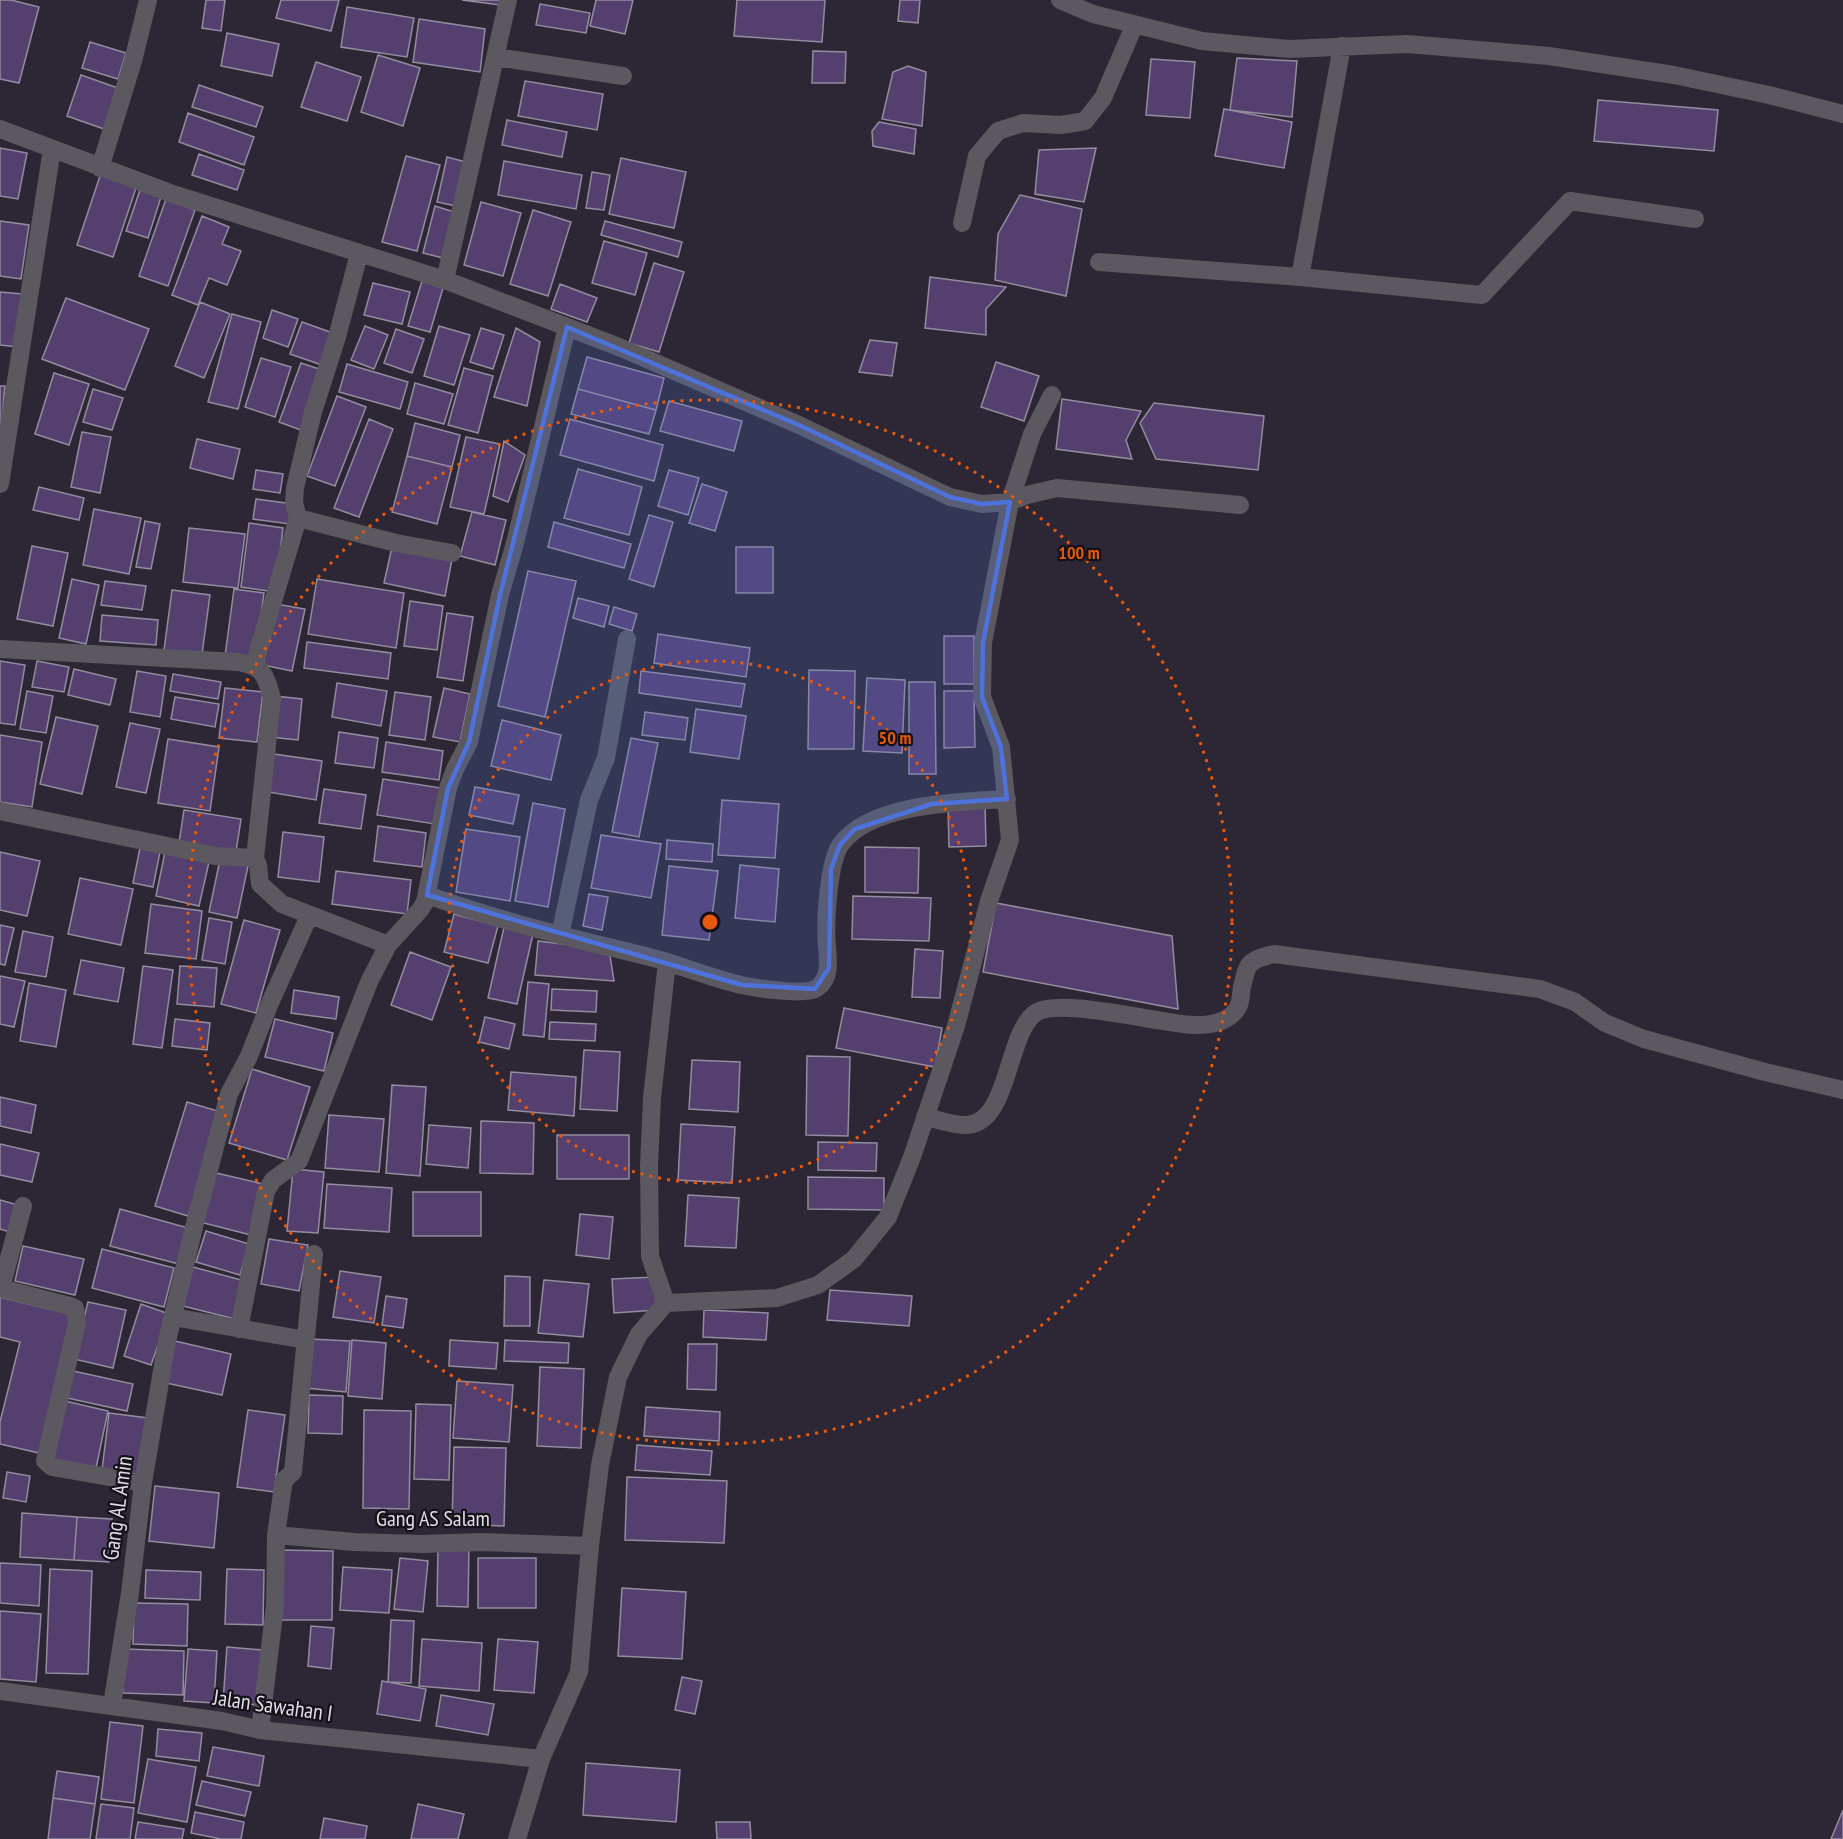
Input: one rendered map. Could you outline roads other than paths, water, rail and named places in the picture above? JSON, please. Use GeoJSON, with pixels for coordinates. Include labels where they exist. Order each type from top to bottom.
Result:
{"type":"FeatureCollection","features":[{"type":"Feature","properties":{"kind":"street"},"geometry":{"type":"LineString","coordinates":[[100,168],[133,62],[148,0]]}},
{"type":"Feature","properties":{"kind":"street"},"geometry":{"type":"LineString","coordinates":[[445,280],[507,0]]}},
{"type":"Feature","properties":{"kind":"street"},"geometry":{"type":"LineString","coordinates":[[1060,0],[1093,14],[1134,26],[1202,41],[1289,49],[1407,44],[1549,56],[1674,75],[1769,95],[1843,114]]}},
{"type":"Feature","properties":{"kind":"street"},"geometry":{"type":"LineString","coordinates":[[962,223],[977,156],[998,131],[1023,123],[1061,125],[1085,121],[1103,98],[1134,26]]}},
{"type":"Feature","properties":{"kind":"street"},"geometry":{"type":"LineString","coordinates":[[1300,277],[1342,46]]}},
{"type":"Feature","properties":{"kind":"street"},"geometry":{"type":"LineString","coordinates":[[495,57],[623,76]]}},
{"type":"Feature","properties":{"kind":"street"},"geometry":{"type":"LineString","coordinates":[[0,129],[193,201],[445,280],[619,347],[799,425],[950,497],[982,504],[1010,502],[1027,495],[1057,488],[1240,505]]}},
{"type":"Feature","properties":{"kind":"street"},"geometry":{"type":"LineString","coordinates":[[0,484],[52,149]]}},
{"type":"Feature","properties":{"kind":"street"},"geometry":{"type":"LineString","coordinates":[[1099,262],[1300,277],[1482,295],[1570,201],[1695,219]]}},
{"type":"Feature","properties":{"kind":"street"},"geometry":{"type":"LineString","coordinates":[[254,665],[298,518],[294,502],[295,488],[313,412],[338,338],[359,254]]}},
{"type":"Feature","properties":{"kind":"street"},"geometry":{"type":"LineString","coordinates":[[239,1329],[266,1191],[273,1180],[302,1157],[369,982],[388,945],[420,910],[427,895],[448,788],[469,742],[500,595],[515,543],[567,327]]}},
{"type":"Feature","properties":{"kind":"street"},"geometry":{"type":"LineString","coordinates":[[517,1839],[541,1759],[579,1672],[600,1465],[618,1377],[639,1334],[666,1303],[777,1298],[818,1285],[854,1259],[888,1217],[912,1157],[956,1026],[989,902],[1010,840],[1001,747],[982,697],[983,643],[1010,502],[1032,434],[1052,395]]}},
{"type":"Feature","properties":{"kind":"street"},"geometry":{"type":"LineString","coordinates":[[298,518],[396,543],[452,553]]}},
{"type":"Feature","properties":{"kind":"street"},"geometry":{"type":"LineString","coordinates":[[560,935],[589,800],[606,758],[627,639]]}},
{"type":"Feature","properties":{"kind":"street"},"geometry":{"type":"LineString","coordinates":[[0,649],[226,661],[254,665],[265,674],[272,698],[255,858],[260,884],[266,892],[282,904],[388,945]]}},
{"type":"Feature","properties":{"kind":"street"},"geometry":{"type":"LineString","coordinates":[[427,895],[471,911],[667,962],[742,985],[799,992],[815,989],[825,980],[829,968],[826,940],[831,868],[840,846],[855,829],[898,811],[932,804],[1006,799]]}},
{"type":"Feature","properties":{"kind":"street"},"geometry":{"type":"LineString","coordinates":[[0,811],[215,856],[255,858]]}},
{"type":"Feature","properties":{"kind":"street","name":"Gang AL Amin"},"geometry":{"type":"LineString","coordinates":[[112,1705],[130,1593],[143,1483],[167,1341],[194,1227],[229,1094],[249,1056],[270,1002],[309,916]]}},
{"type":"Feature","properties":{"kind":"street"},"geometry":{"type":"LineString","coordinates":[[925,1117],[966,1125],[983,1120],[997,1101],[1025,1024],[1035,1012],[1050,1008],[1083,1010],[1196,1025],[1219,1022],[1231,1016],[1239,1005],[1244,976],[1250,964],[1260,957],[1274,954],[1540,989],[1575,1002],[1605,1023],[1644,1040],[1843,1090]]}},
{"type":"Feature","properties":{"kind":"street"},"geometry":{"type":"LineString","coordinates":[[666,1303],[650,1256],[649,1166],[652,1098],[667,962]]}},
{"type":"Feature","properties":{"kind":"street"},"geometry":{"type":"LineString","coordinates":[[22,1206],[1,1288],[70,1306],[75,1308],[77,1313],[77,1323],[45,1461],[52,1467],[143,1483]]}},
{"type":"Feature","properties":{"kind":"street"},"geometry":{"type":"LineString","coordinates":[[260,1731],[275,1606],[276,1535],[284,1480],[292,1472],[314,1254]]}},
{"type":"Feature","properties":{"kind":"street"},"geometry":{"type":"LineString","coordinates":[[173,1317],[306,1340]]}},
{"type":"Feature","properties":{"kind":"street","name":"Gang AS Salam"},"geometry":{"type":"LineString","coordinates":[[276,1535],[422,1544],[481,1542],[590,1546]]}},
{"type":"Feature","properties":{"kind":"street","name":"Jalan Sawahan I"},"geometry":{"type":"LineString","coordinates":[[0,1691],[222,1721],[260,1731],[541,1759]]}}]}
